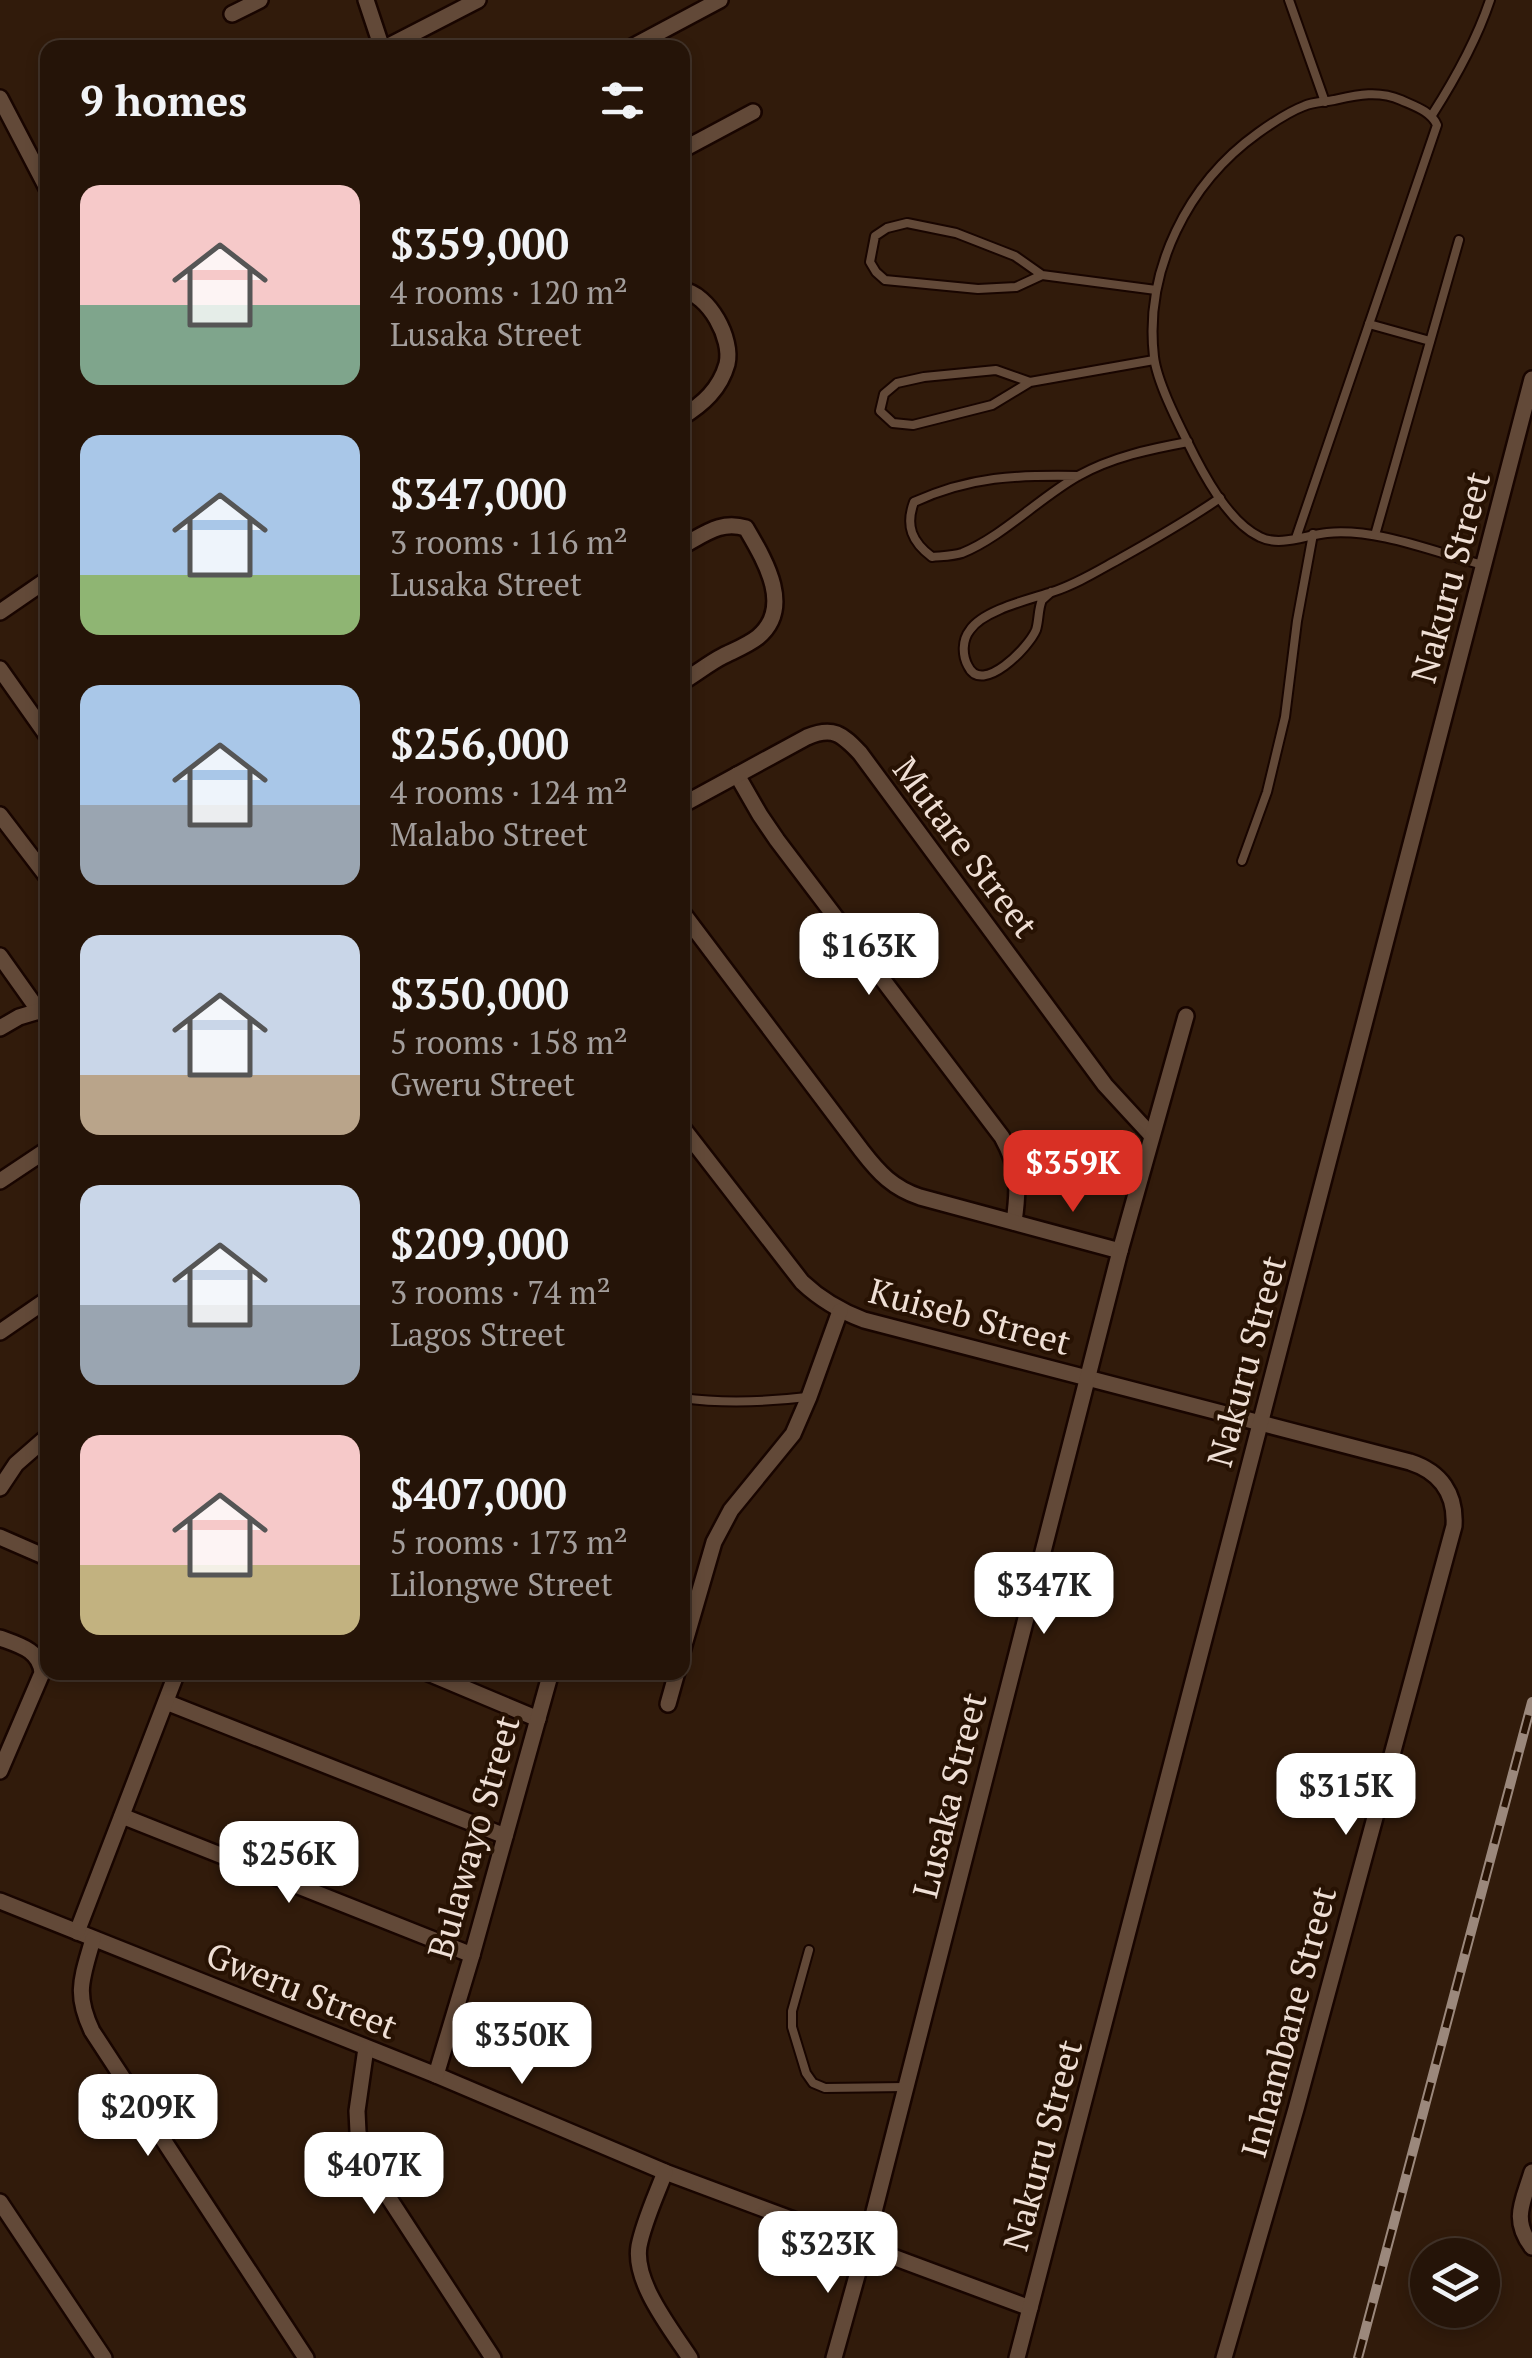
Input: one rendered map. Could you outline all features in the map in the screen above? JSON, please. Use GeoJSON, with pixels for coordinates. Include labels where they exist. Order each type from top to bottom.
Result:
{"type":"FeatureCollection","features":[{"type":"Feature","properties":{"kind":"street"},"geometry":{"type":"LineString","coordinates":[[232,14],[260,0]]}},
{"type":"Feature","properties":{"kind":"street"},"geometry":{"type":"LineString","coordinates":[[366,0],[381,40]]}},
{"type":"Feature","properties":{"kind":"street"},"geometry":{"type":"LineString","coordinates":[[400,40],[478,0]]}},
{"type":"Feature","properties":{"kind":"street"},"geometry":{"type":"LineString","coordinates":[[645,40],[720,0]]}},
{"type":"Feature","properties":{"kind":"street"},"geometry":{"type":"LineString","coordinates":[[0,98],[40,175]]}},
{"type":"Feature","properties":{"kind":"street"},"geometry":{"type":"LineString","coordinates":[[690,146],[753,112]]}},
{"type":"Feature","properties":{"kind":"street"},"geometry":{"type":"LineString","coordinates":[[690,291],[709,306],[723,332],[728,361],[712,394],[690,412]]}},
{"type":"Feature","properties":{"kind":"street","name":"Nakuru Street"},"geometry":{"type":"LineString","coordinates":[[1017,2358],[1532,379]]}},
{"type":"Feature","properties":{"kind":"street"},"geometry":{"type":"LineString","coordinates":[[690,542],[723,525],[746,528],[774,586],[774,612],[760,636],[690,677]]}},
{"type":"Feature","properties":{"kind":"street"},"geometry":{"type":"LineString","coordinates":[[0,612],[40,585]]}},
{"type":"Feature","properties":{"kind":"street"},"geometry":{"type":"LineString","coordinates":[[0,670],[40,726]]}},
{"type":"Feature","properties":{"kind":"street","name":"Mutare Street"},"geometry":{"type":"LineString","coordinates":[[690,801],[819,732],[839,734],[860,753],[1106,1084],[1151,1135]]}},
{"type":"Feature","properties":{"kind":"street"},"geometry":{"type":"LineString","coordinates":[[737,775],[777,840],[1002,1137],[1016,1169],[1014,1222]]}},
{"type":"Feature","properties":{"kind":"street"},"geometry":{"type":"LineString","coordinates":[[0,815],[40,868]]}},
{"type":"Feature","properties":{"kind":"street"},"geometry":{"type":"LineString","coordinates":[[690,923],[888,1181],[902,1191],[1120,1250]]}},
{"type":"Feature","properties":{"kind":"street"},"geometry":{"type":"LineString","coordinates":[[0,956],[40,1010]]}},
{"type":"Feature","properties":{"kind":"street"},"geometry":{"type":"LineString","coordinates":[[0,1028],[19,1017],[40,1014]]}},
{"type":"Feature","properties":{"kind":"street","name":"Lusaka Street"},"geometry":{"type":"LineString","coordinates":[[834,2358],[1120,1250],[1186,1016]]}},
{"type":"Feature","properties":{"kind":"street","name":"Kuiseb Street"},"geometry":{"type":"LineString","coordinates":[[690,1137],[795,1274],[818,1297],[840,1311],[1261,1425]]}},
{"type":"Feature","properties":{"kind":"street"},"geometry":{"type":"LineString","coordinates":[[0,1181],[40,1154]]}},
{"type":"Feature","properties":{"kind":"street"},"geometry":{"type":"LineString","coordinates":[[0,1332],[40,1304]]}},
{"type":"Feature","properties":{"kind":"street"},"geometry":{"type":"LineString","coordinates":[[690,1624],[714,1542],[731,1510],[792,1434],[840,1311]]}},
{"type":"Feature","properties":{"kind":"street","name":"Inhambane Street"},"geometry":{"type":"LineString","coordinates":[[1224,2358],[1296,2109],[1455,1512],[1442,1481],[1422,1466],[1261,1425]]}},
{"type":"Feature","properties":{"kind":"street"},"geometry":{"type":"LineString","coordinates":[[0,1488],[16,1464],[40,1443]]}},
{"type":"Feature","properties":{"kind":"street"},"geometry":{"type":"LineString","coordinates":[[0,1536],[40,1554]]}},
{"type":"Feature","properties":{"kind":"street"},"geometry":{"type":"LineString","coordinates":[[0,1638],[30,1650],[40,1664]]}},
{"type":"Feature","properties":{"kind":"street"},"geometry":{"type":"LineString","coordinates":[[0,1771],[40,1678]]}},
{"type":"Feature","properties":{"kind":"street"},"geometry":{"type":"LineString","coordinates":[[77,1932],[175,1680]]}},
{"type":"Feature","properties":{"kind":"street"},"geometry":{"type":"LineString","coordinates":[[445,1680],[538,1718]]}},
{"type":"Feature","properties":{"kind":"street","name":"Bulawayo Street"},"geometry":{"type":"LineString","coordinates":[[436,2076],[549,1680]]}},
{"type":"Feature","properties":{"kind":"street"},"geometry":{"type":"LineString","coordinates":[[668,1704],[674,1680]]}},
{"type":"Feature","properties":{"kind":"street"},"geometry":{"type":"LineString","coordinates":[[166,1702],[506,1836]]}},
{"type":"Feature","properties":{"kind":"street"},"geometry":{"type":"LineString","coordinates":[[122,1816],[472,1955]]}},
{"type":"Feature","properties":{"kind":"street","name":"Gweru Street"},"geometry":{"type":"LineString","coordinates":[[0,1902],[436,2076],[664,2172],[1030,2308]]}},
{"type":"Feature","properties":{"kind":"street"},"geometry":{"type":"LineString","coordinates":[[93,1940],[80,2001],[92,2031],[306,2358]]}},
{"type":"Feature","properties":{"kind":"street"},"geometry":{"type":"LineString","coordinates":[[366,2048],[357,2111],[364,2152],[386,2195],[493,2358]]}},
{"type":"Feature","properties":{"kind":"street"},"geometry":{"type":"LineString","coordinates":[[664,2172],[638,2258],[654,2302],[690,2358]]}},
{"type":"Feature","properties":{"kind":"street"},"geometry":{"type":"LineString","coordinates":[[1532,2172],[1518,2218],[1532,2246]]}},
{"type":"Feature","properties":{"kind":"street"},"geometry":{"type":"LineString","coordinates":[[0,2202],[104,2358]]}},
{"type":"Feature","properties":{"kind":"lane"},"geometry":{"type":"LineString","coordinates":[[1289,0],[1325,102]]}},
{"type":"Feature","properties":{"kind":"lane"},"geometry":{"type":"LineString","coordinates":[[1432,116],[1458,74],[1490,0]]}},
{"type":"Feature","properties":{"kind":"lane"},"geometry":{"type":"LineString","coordinates":[[1296,538],[1437,125],[1432,116],[1389,95],[1361,94],[1305,105],[1276,120],[1228,158],[1197,195],[1172,236],[1153,304],[1154,360],[1175,416],[1220,498],[1245,527],[1262,538],[1277,541],[1347,531],[1484,565]]}},
{"type":"Feature","properties":{"kind":"lane"},"geometry":{"type":"LineString","coordinates":[[1042,275],[1016,287],[978,289],[885,280],[870,262],[876,236],[907,222],[956,233],[1015,256],[1042,275],[1156,290]]}},
{"type":"Feature","properties":{"kind":"lane"},"geometry":{"type":"LineString","coordinates":[[1375,536],[1459,240]]}},
{"type":"Feature","properties":{"kind":"lane"},"geometry":{"type":"LineString","coordinates":[[1369,324],[1430,341]]}},
{"type":"Feature","properties":{"kind":"lane"},"geometry":{"type":"LineString","coordinates":[[1030,382],[996,370],[924,377],[898,384],[884,394],[880,411],[893,423],[913,424],[992,405],[1030,382],[1154,360]]}},
{"type":"Feature","properties":{"kind":"lane"},"geometry":{"type":"LineString","coordinates":[[1078,476],[991,478],[944,488],[914,502],[908,518],[913,536],[932,558],[958,555],[980,545],[1078,476],[1108,462],[1188,442]]}},
{"type":"Feature","properties":{"kind":"lane"},"geometry":{"type":"LineString","coordinates":[[1051,592],[1042,600],[1036,630],[1003,667],[986,676],[975,675],[968,668],[963,644],[971,627],[1011,604],[1087,577],[1220,498]]}},
{"type":"Feature","properties":{"kind":"lane"},"geometry":{"type":"LineString","coordinates":[[1242,861],[1267,792],[1285,717],[1313,534]]}},
{"type":"Feature","properties":{"kind":"lane"},"geometry":{"type":"LineString","coordinates":[[690,1399],[762,1402],[809,1397]]}},
{"type":"Feature","properties":{"kind":"lane"},"geometry":{"type":"LineString","coordinates":[[809,1950],[792,2011],[792,2027],[806,2072],[814,2083],[825,2088],[906,2087]]}},
{"type":"Feature","properties":{"kind":"railway"},"geometry":{"type":"LineString","coordinates":[[1358,2358],[1532,1702]]}}]}
